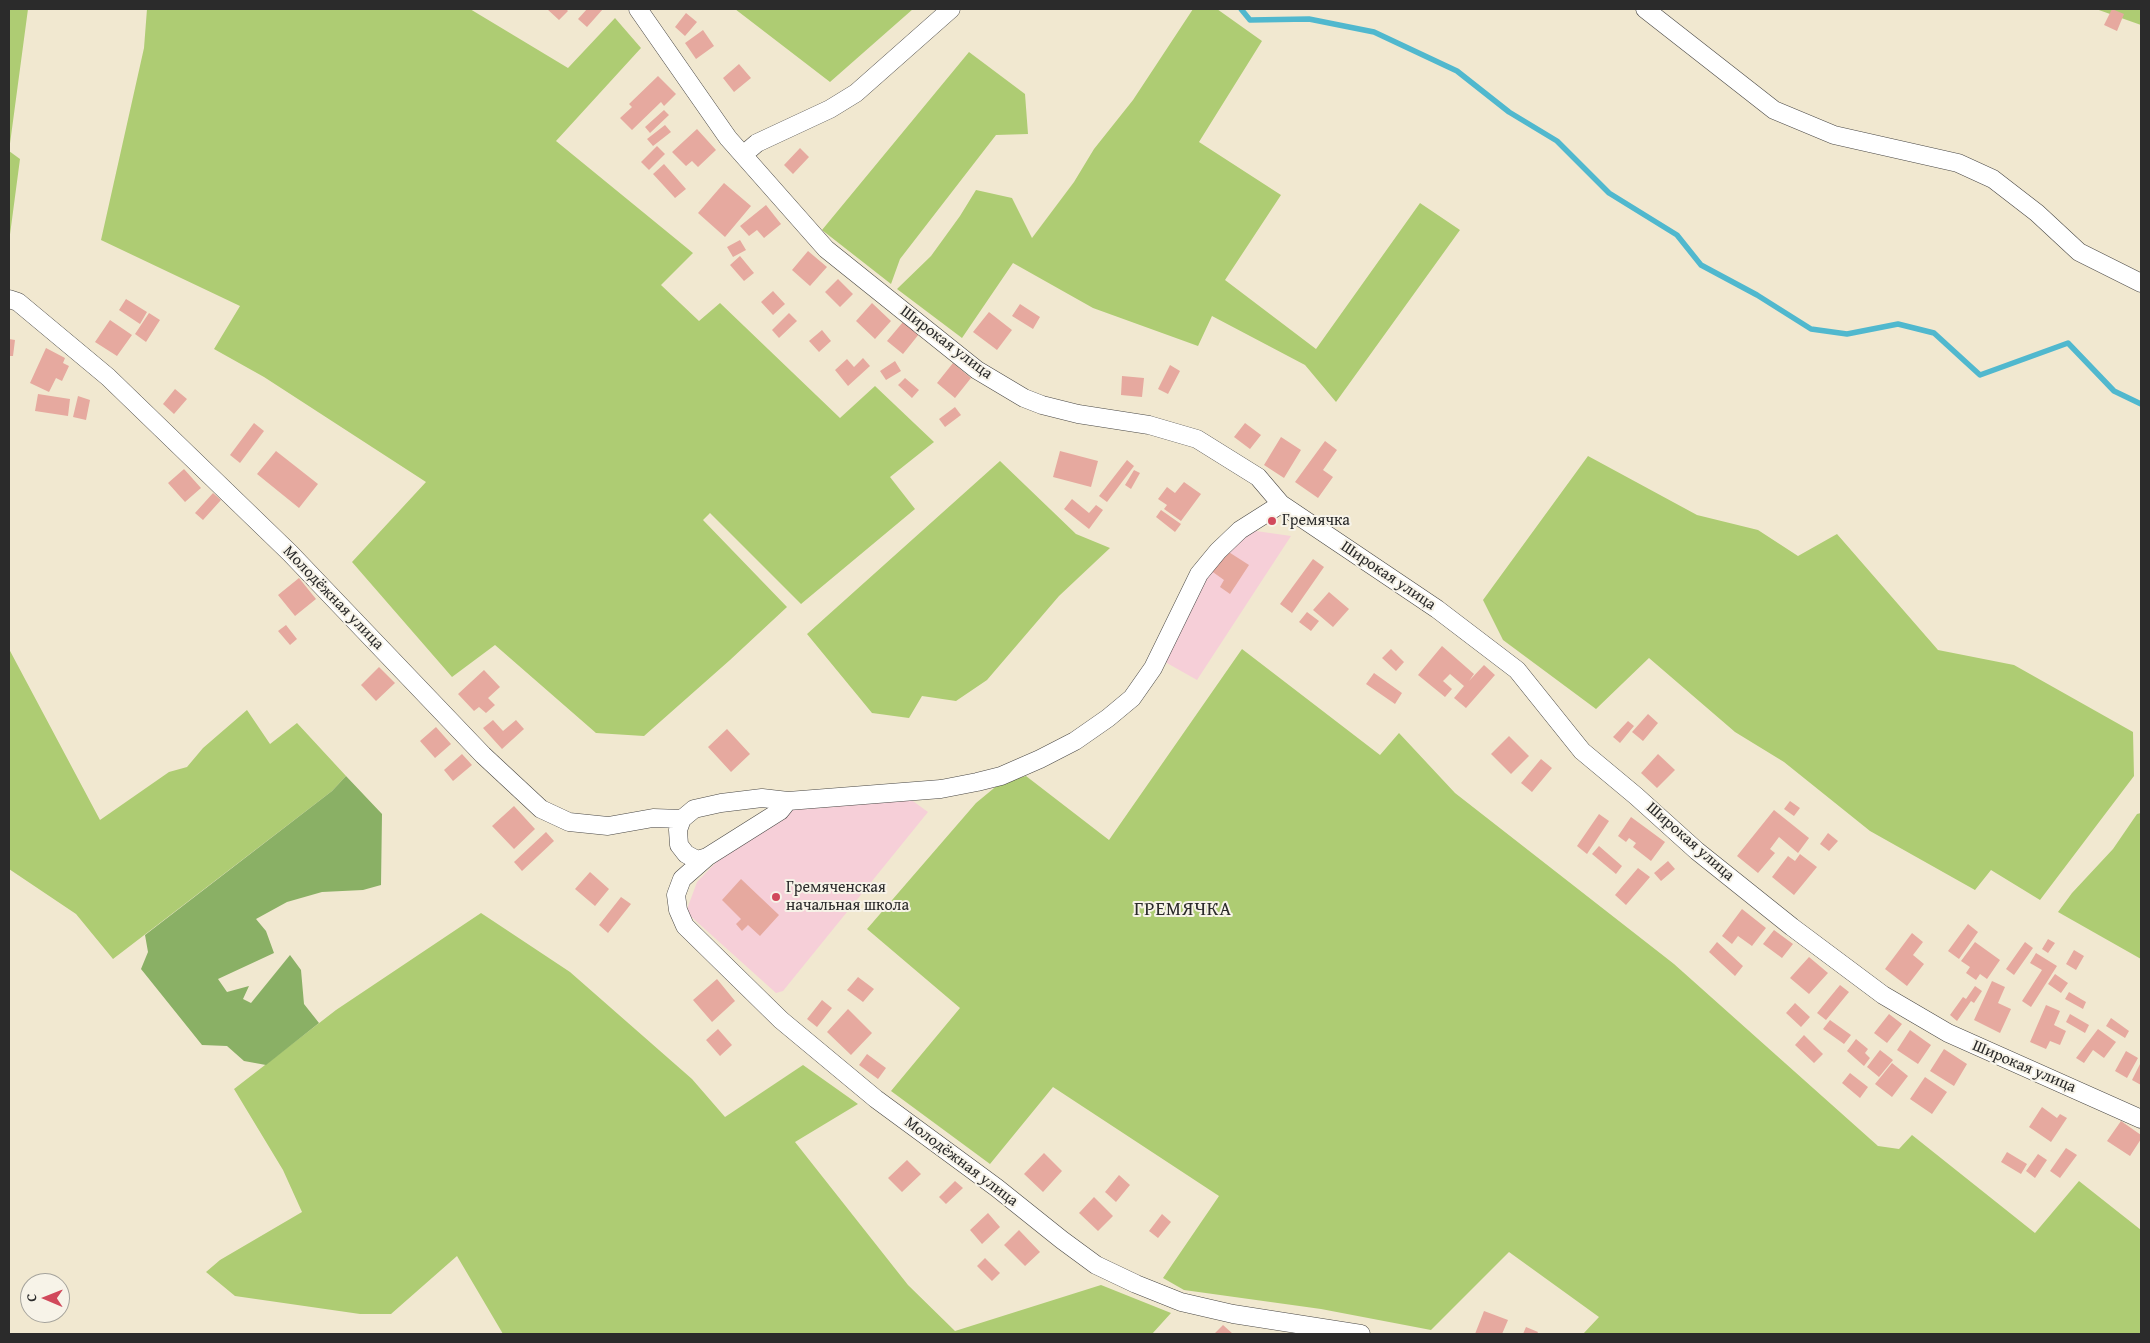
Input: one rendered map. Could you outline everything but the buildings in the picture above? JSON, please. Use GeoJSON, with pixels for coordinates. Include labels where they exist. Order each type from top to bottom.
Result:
{"type":"FeatureCollection","features":[{"type":"Feature","properties":{"kind":"street","name":"Широкая улица"},"geometry":{"type":"LineString","coordinates":[[638,9],[728,138],[826,249],[976,370],[1024,398],[1042,405],[1078,414],[1149,425],[1197,439],[1258,476],[1281,504],[1437,609],[1517,670],[1563,730],[1582,751],[1697,851],[1792,927],[1883,995],[1948,1034],[2141,1119]]}},
{"type":"Feature","properties":{"kind":"street"},"geometry":{"type":"LineString","coordinates":[[743,156],[757,143],[830,109],[856,94],[951,9]]}},
{"type":"Feature","properties":{"kind":"street"},"geometry":{"type":"LineString","coordinates":[[1645,9],[1774,110],[1834,135],[1958,163],[1993,179],[2037,213],[2079,252],[2141,283]]}},
{"type":"Feature","properties":{"kind":"street","name":"Молодёжная улица"},"geometry":{"type":"LineString","coordinates":[[9,299],[18,302],[108,377],[290,553],[483,755],[541,809],[569,822],[608,826],[653,818],[682,818]]}},
{"type":"Feature","properties":{"kind":"street"},"geometry":{"type":"LineString","coordinates":[[707,857],[697,860],[686,854],[679,845],[678,830],[682,818],[694,809],[721,803],[762,798],[788,801],[941,789],[1009,773],[1075,741],[1108,718],[1132,698],[1153,668],[1199,574],[1218,551],[1240,530],[1281,504]]}},
{"type":"Feature","properties":{"kind":"street","name":"Молодёжная улица"},"geometry":{"type":"LineString","coordinates":[[788,801],[780,811],[707,857],[682,879],[676,895],[678,910],[685,926],[781,1020],[876,1099],[997,1188],[1096,1265],[1136,1284],[1182,1302],[1233,1314],[1362,1334]]}},
{"type":"Feature","properties":{"kind":"shaded area"},"geometry":{"type":"Polygon","coordinates":[[[1242,529],[1291,536],[1197,680],[1158,658],[1199,574],[1242,529]]]}},
{"type":"Feature","properties":{"kind":"shaded area","name":"Гремяченская начальная школа"},"geometry":{"type":"Polygon","coordinates":[[[906,796],[928,812],[783,991],[776,993],[686,912],[697,882],[726,852],[784,810],[906,796]]]}},
{"type":"Feature","properties":{"kind":"green space"},"geometry":{"type":"Polygon","coordinates":[[[9,9],[28,9],[9,151],[9,9]]]}},
{"type":"Feature","properties":{"kind":"green space"},"geometry":{"type":"Polygon","coordinates":[[[147,9],[470,9],[568,68],[615,18],[641,48],[556,141],[693,253],[661,285],[699,321],[720,303],[840,418],[875,386],[934,442],[890,477],[915,509],[801,604],[710,513],[703,520],[787,607],[644,736],[596,733],[495,645],[452,677],[352,562],[426,482],[264,377],[214,349],[240,306],[101,240],[144,48],[147,9]]]}},
{"type":"Feature","properties":{"kind":"green space"},"geometry":{"type":"Polygon","coordinates":[[[735,9],[913,9],[830,82],[735,9]]]}},
{"type":"Feature","properties":{"kind":"green space"},"geometry":{"type":"Polygon","coordinates":[[[1193,9],[1217,9],[1262,41],[1199,142],[1281,195],[1225,280],[1316,349],[1420,203],[1460,230],[1336,402],[1305,365],[1212,316],[1198,346],[1093,308],[1013,263],[962,338],[897,289],[931,256],[976,190],[1012,198],[1032,238],[1074,182],[1094,149],[1133,100],[1193,9]]]}},
{"type":"Feature","properties":{"kind":"green space"},"geometry":{"type":"Polygon","coordinates":[[[2096,9],[2141,9],[2141,25],[2096,9]]]}},
{"type":"Feature","properties":{"kind":"green space"},"geometry":{"type":"Polygon","coordinates":[[[969,52],[1025,94],[1028,134],[996,135],[900,259],[891,284],[822,230],[969,52]]]}},
{"type":"Feature","properties":{"kind":"green space"},"geometry":{"type":"Polygon","coordinates":[[[9,151],[20,159],[9,242],[9,151]]]}},
{"type":"Feature","properties":{"kind":"green space"},"geometry":{"type":"Polygon","coordinates":[[[1588,456],[1697,515],[1758,530],[1798,556],[1837,534],[1938,650],[2014,665],[2133,732],[2134,776],[2040,900],[1991,870],[1975,890],[1870,831],[1784,762],[1735,732],[1649,658],[1596,709],[1503,640],[1483,600],[1588,456]]]}},
{"type":"Feature","properties":{"kind":"green space"},"geometry":{"type":"Polygon","coordinates":[[[1000,461],[1076,534],[1110,548],[1059,596],[987,680],[956,701],[922,696],[909,718],[872,713],[807,634],[1000,461]]]}},
{"type":"Feature","properties":{"kind":"green space"},"geometry":{"type":"Polygon","coordinates":[[[9,649],[100,820],[169,772],[187,767],[203,748],[247,710],[270,744],[297,723],[346,776],[332,791],[113,959],[76,914],[9,869],[9,649]]]}},
{"type":"Feature","properties":{"kind":"green space"},"geometry":{"type":"Polygon","coordinates":[[[1242,649],[1380,755],[1399,733],[1455,793],[1674,964],[1878,1146],[1899,1149],[1912,1135],[2035,1233],[2079,1181],[2141,1230],[2141,1334],[1583,1334],[1599,1317],[1509,1252],[1431,1330],[1321,1309],[1184,1290],[1163,1278],[1219,1196],[1053,1087],[990,1164],[891,1091],[960,1008],[867,929],[976,803],[999,784],[1026,776],[1109,840],[1242,649]]]}},
{"type":"Feature","properties":{"kind":"green space"},"geometry":{"type":"Polygon","coordinates":[[[346,776],[382,814],[381,885],[363,890],[322,892],[287,902],[256,919],[266,931],[274,953],[218,979],[227,992],[249,986],[243,999],[251,1003],[290,955],[301,970],[304,1004],[319,1023],[266,1065],[244,1061],[227,1046],[202,1045],[141,969],[148,952],[145,935],[332,791],[346,776]]]}},
{"type":"Feature","properties":{"kind":"green space"},"geometry":{"type":"Polygon","coordinates":[[[2141,813],[2141,959],[2058,912],[2072,893],[2113,849],[2137,814],[2141,813]]]}},
{"type":"Feature","properties":{"kind":"green space"},"geometry":{"type":"Polygon","coordinates":[[[481,913],[570,972],[692,1079],[725,1117],[803,1065],[858,1104],[795,1142],[908,1285],[955,1331],[1101,1285],[1171,1313],[1152,1334],[503,1334],[457,1256],[391,1314],[360,1314],[235,1296],[206,1272],[220,1260],[302,1212],[283,1170],[234,1089],[336,1010],[481,913]]]}},
{"type":"Feature","properties":{"kind":"waterway"},"geometry":{"type":"LineString","coordinates":[[1241,9],[1250,20],[1309,19],[1374,32],[1457,71],[1509,112],[1557,141],[1609,193],[1677,235],[1701,265],[1757,295],[1811,329],[1847,334],[1898,324],[1934,333],[1980,375],[2068,343],[2114,391],[2141,404]]}},
{"type":"Feature","properties":{"kind":"place","name":"Гремячка"},"geometry":{"type":"Point","coordinates":[1272,521]}},
{"type":"Feature","properties":{"kind":"place","name":"Гремяченская начальная школа"},"geometry":{"type":"Point","coordinates":[776,897]}},
{"type":"Feature","properties":{"kind":"district","name":"ГРЕМЯЧКА"},"geometry":{"type":"Point","coordinates":[1183,910]}}]}
